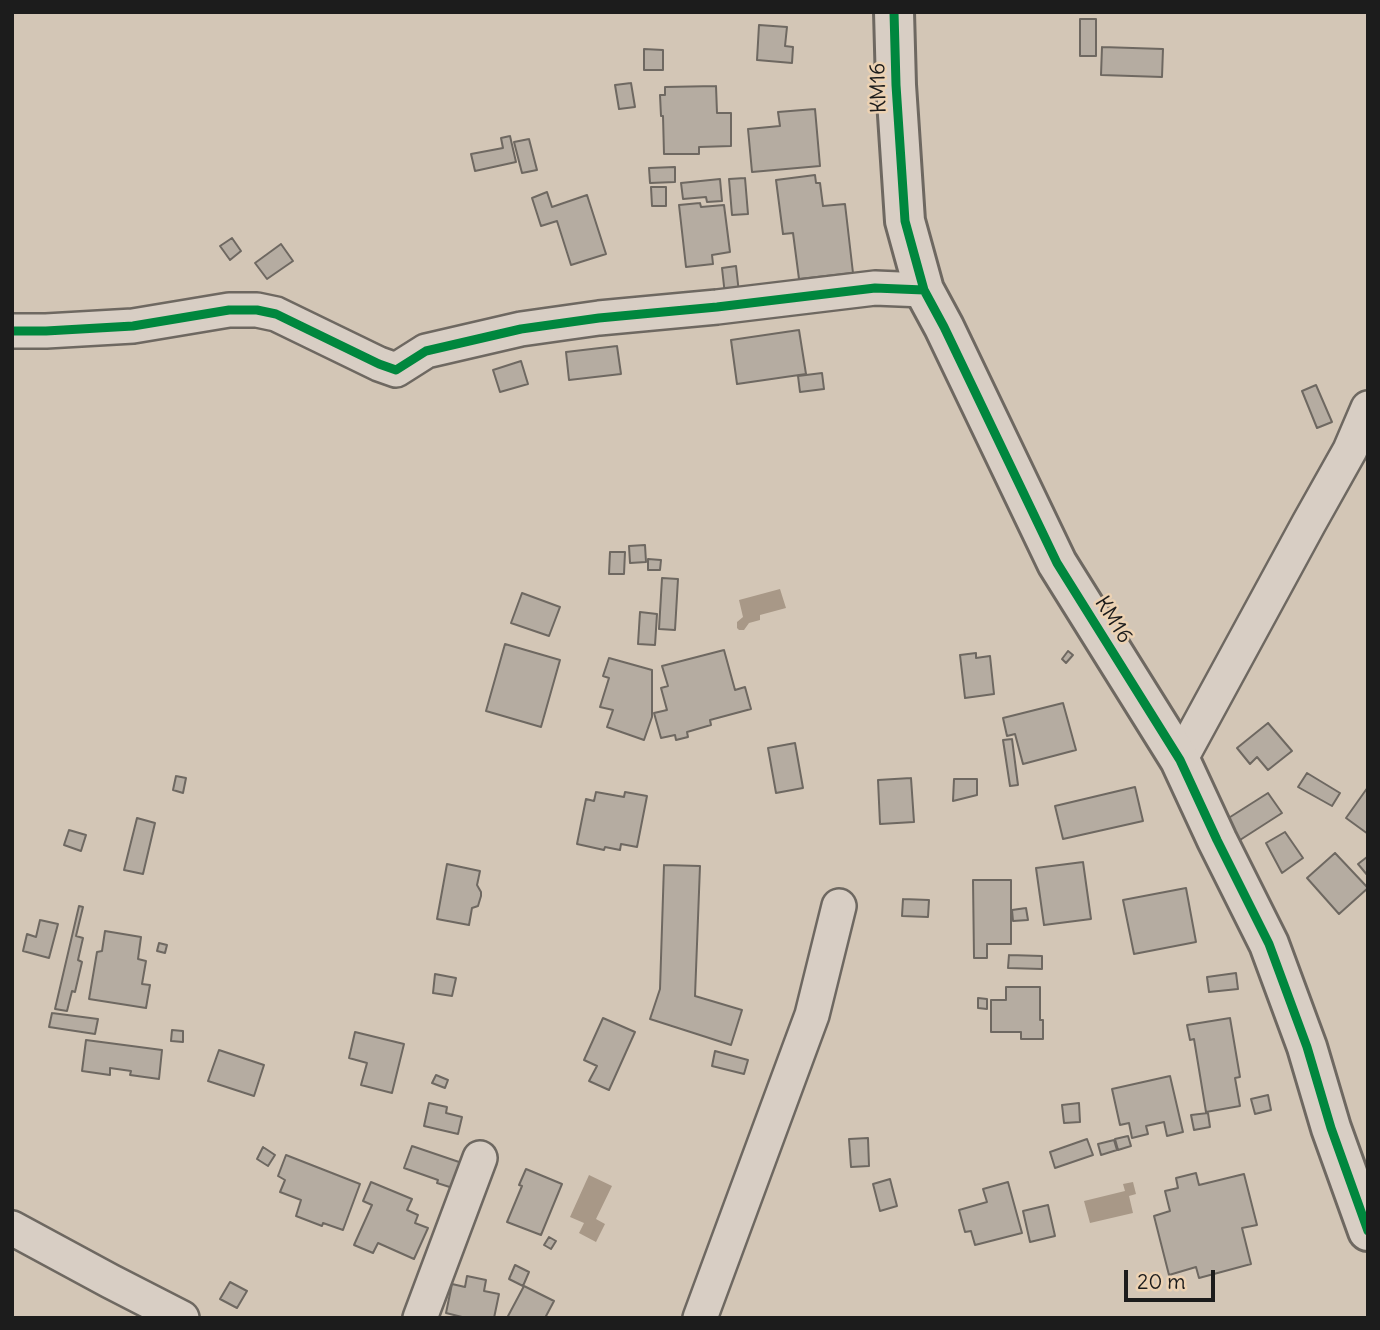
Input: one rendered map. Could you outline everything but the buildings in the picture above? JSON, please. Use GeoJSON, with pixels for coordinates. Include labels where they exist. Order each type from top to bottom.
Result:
{"type":"FeatureCollection","features":[{"type":"Feature","properties":{"kind":"street","name":"KM16"},"geometry":{"type":"LineString","coordinates":[[894,12],[905,221],[924,290],[1056,563],[1180,760],[1269,944],[1307,1047],[1331,1128],[1368,1231]]}},
{"type":"Feature","properties":{"kind":"street"},"geometry":{"type":"LineString","coordinates":[[12,331],[133,326],[229,310],[257,310],[276,314],[396,370],[426,351],[521,329],[875,288],[924,290]]}},
{"type":"Feature","properties":{"kind":"street"},"geometry":{"type":"LineString","coordinates":[[1180,760],[1350,450],[1368,408]]}},
{"type":"Feature","properties":{"kind":"street"},"geometry":{"type":"LineString","coordinates":[[700,1318],[812,1015],[839,906]]}},
{"type":"Feature","properties":{"kind":"street"},"geometry":{"type":"LineString","coordinates":[[419,1318],[481,1158]]}},
{"type":"Feature","properties":{"kind":"street"},"geometry":{"type":"LineString","coordinates":[[12,1227],[183,1318]]}},
{"type":"Feature","properties":{"kind":"shaded area"},"geometry":{"type":"Polygon","coordinates":[[[780,589],[786,608],[760,615],[760,620],[749,623],[744,630],[737,628],[737,622],[743,617],[739,600],[780,589]]]}},
{"type":"Feature","properties":{"kind":"shaded area"},"geometry":{"type":"Polygon","coordinates":[[[589,1175],[612,1186],[596,1219],[605,1224],[596,1242],[579,1233],[584,1223],[570,1217],[589,1175]]]}},
{"type":"Feature","properties":{"kind":"shaded area"},"geometry":{"type":"Polygon","coordinates":[[[1133,1182],[1136,1194],[1129,1196],[1133,1213],[1090,1223],[1084,1201],[1125,1191],[1123,1184],[1133,1182]]]}},
{"type":"Feature","properties":{"kind":"cycle path"},"geometry":{"type":"LineString","coordinates":[[894,12],[905,221],[924,290],[1057,563],[1180,760],[1269,944],[1307,1047],[1331,1128],[1368,1231]]}},
{"type":"Feature","properties":{"kind":"cycle path"},"geometry":{"type":"LineString","coordinates":[[12,331],[133,326],[229,310],[257,310],[276,314],[396,370],[426,351],[521,329],[875,288],[924,290]]}}]}
